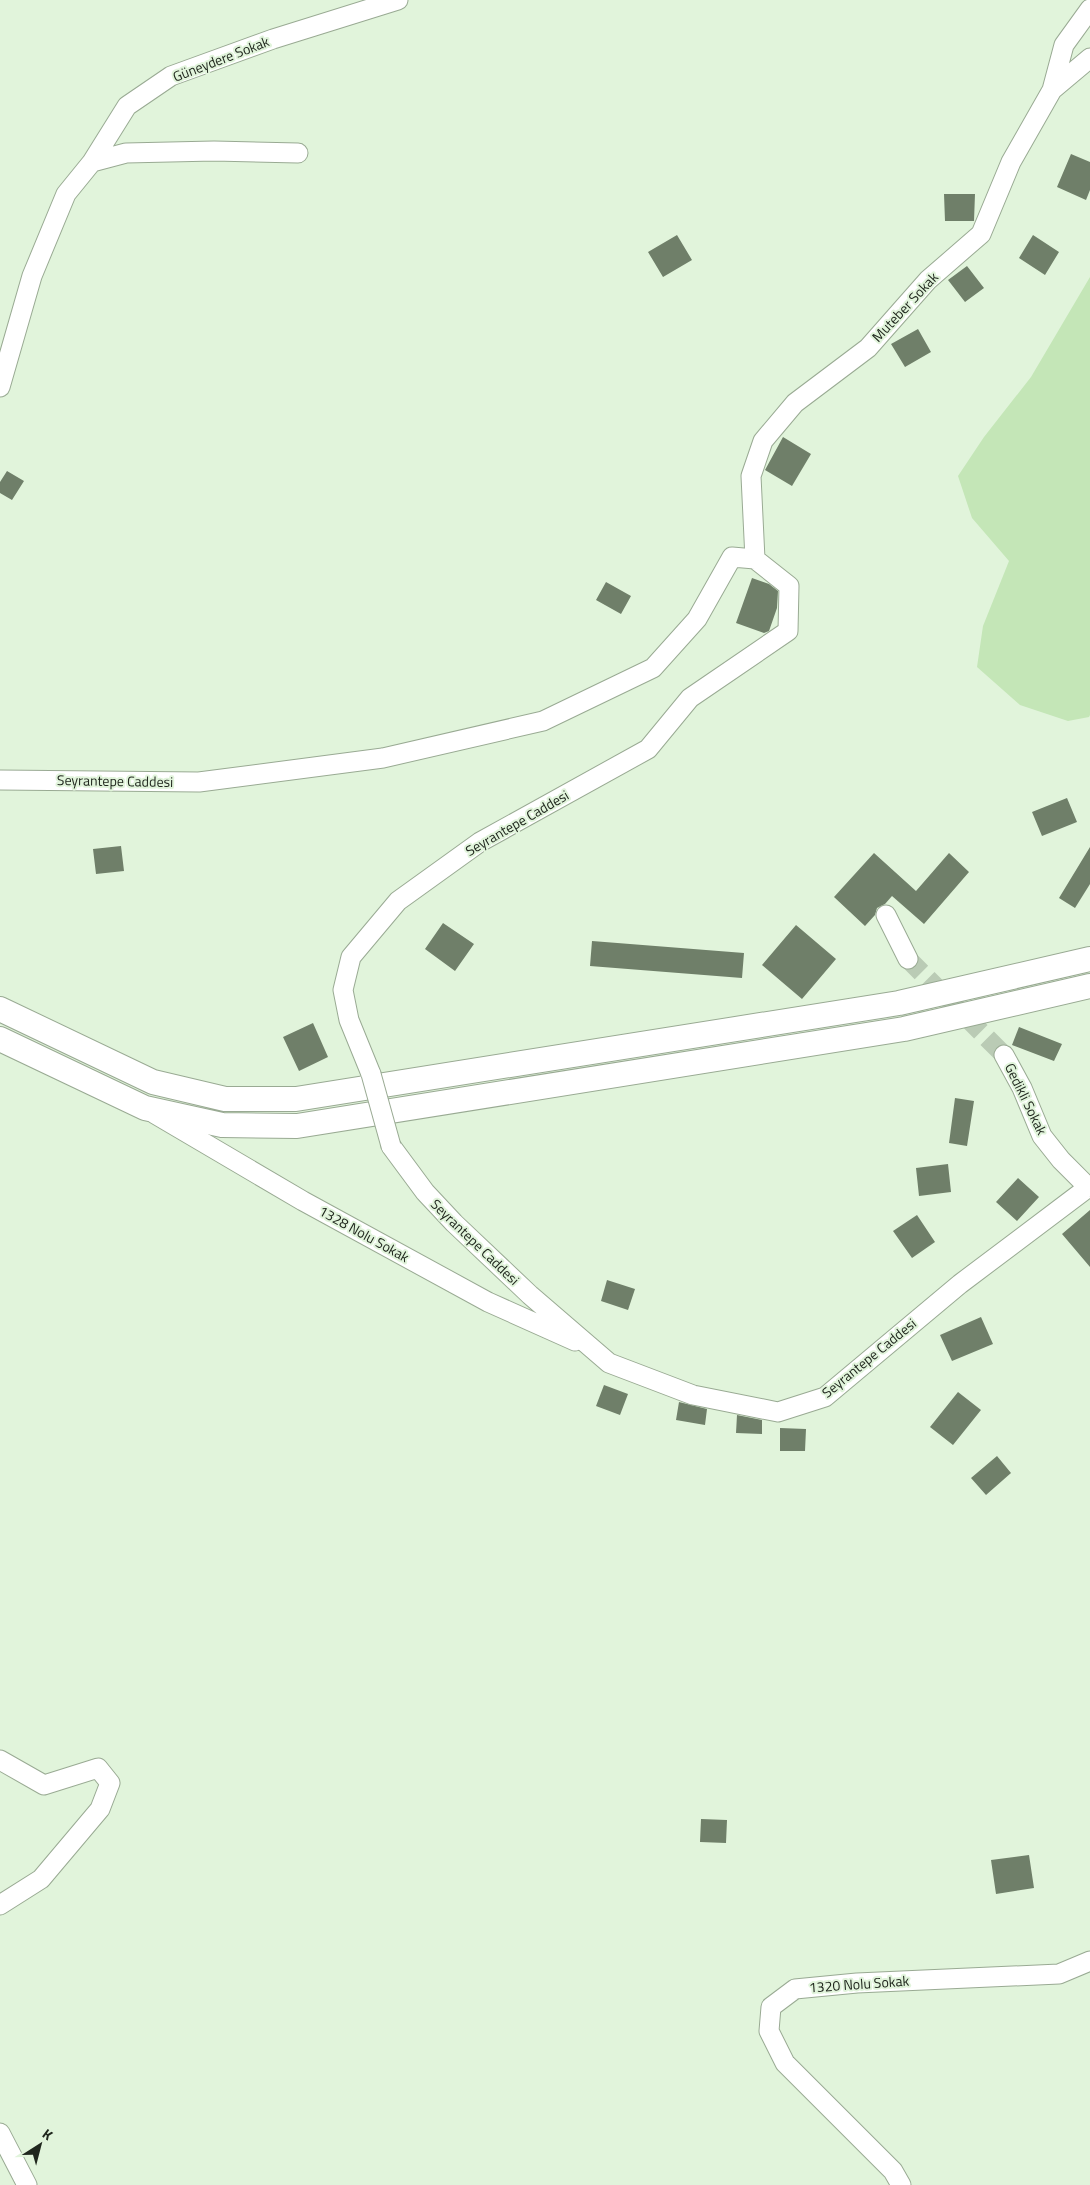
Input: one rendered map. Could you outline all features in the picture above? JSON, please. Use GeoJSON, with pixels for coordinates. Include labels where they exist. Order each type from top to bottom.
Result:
{"type":"FeatureCollection","features":[{"type":"Feature","properties":{"kind":"main road"},"geometry":{"type":"LineString","coordinates":[[0,1009],[153,1082],[225,1098],[296,1099],[898,1003],[1090,959]]}},
{"type":"Feature","properties":{"kind":"main road"},"geometry":{"type":"LineString","coordinates":[[0,1039],[139,1105],[222,1125],[297,1126],[904,1029],[1090,986]]}},
{"type":"Feature","properties":{"kind":"street","name":"Güneydere Sokak"},"geometry":{"type":"LineString","coordinates":[[0,387],[32,276],[66,194],[92,162],[127,106],[171,76],[273,39],[398,0]]}},
{"type":"Feature","properties":{"kind":"street"},"geometry":{"type":"LineString","coordinates":[[1052,90],[1064,44],[1090,9]]}},
{"type":"Feature","properties":{"kind":"street","name":"Muteber Sokak"},"geometry":{"type":"LineString","coordinates":[[755,559],[751,476],[763,441],[795,403],[868,348],[928,280],[981,234],[1011,162],[1052,90],[1090,58]]}},
{"type":"Feature","properties":{"kind":"street"},"geometry":{"type":"LineString","coordinates":[[92,162],[126,153],[214,151],[298,153]]}},
{"type":"Feature","properties":{"kind":"street","name":"Seyrantepe Caddesi"},"geometry":{"type":"LineString","coordinates":[[0,780],[199,782],[384,758],[543,721],[653,668],[697,619],[732,557],[755,559],[789,586],[788,631],[690,698],[648,749],[480,842],[398,901],[351,957],[343,990],[350,1020],[371,1074],[391,1146],[425,1192],[454,1224],[530,1295],[609,1363],[693,1395],[778,1412],[825,1397],[960,1284],[1089,1186]]}},
{"type":"Feature","properties":{"kind":"street"},"geometry":{"type":"LineString","coordinates":[[886,915],[908,959]]}},
{"type":"Feature","properties":{"kind":"street","name":"Gedikli Sokak"},"geometry":{"type":"LineString","coordinates":[[1004,1055],[1022,1088],[1042,1136],[1061,1160],[1089,1186]]}},
{"type":"Feature","properties":{"kind":"street","name":"1328 Nolu Sokak"},"geometry":{"type":"LineString","coordinates":[[139,1105],[303,1200],[488,1302],[594,1350]]}},
{"type":"Feature","properties":{"kind":"street"},"geometry":{"type":"LineString","coordinates":[[0,1760],[44,1785],[98,1768],[110,1783],[100,1810],[41,1879],[0,1905]]}},
{"type":"Feature","properties":{"kind":"street","name":"1320 Nolu Sokak"},"geometry":{"type":"LineString","coordinates":[[901,2185],[893,2171],[785,2063],[769,2031],[770,2007],[795,1988],[857,1983],[1059,1974],[1090,1961]]}},
{"type":"Feature","properties":{"kind":"street"},"geometry":{"type":"LineString","coordinates":[[0,2133],[28,2185]]}},
{"type":"Feature","properties":{"kind":"green space"},"geometry":{"type":"Polygon","coordinates":[[[1090,277],[1090,715],[1089,717],[1068,721],[1020,705],[977,667],[983,626],[1009,561],[972,518],[958,476],[984,437],[1031,377],[1090,277]]]}},
{"type":"Feature","properties":{"kind":"building"},"geometry":{"type":"Polygon","coordinates":[[[1071,154],[1090,162],[1090,190],[1086,200],[1057,187],[1071,154]]]}},
{"type":"Feature","properties":{"kind":"building"},"geometry":{"type":"Polygon","coordinates":[[[944,194],[975,194],[974,221],[945,221],[944,194]]]}},
{"type":"Feature","properties":{"kind":"building"},"geometry":{"type":"Polygon","coordinates":[[[677,235],[692,260],[663,277],[648,252],[677,235]]]}},
{"type":"Feature","properties":{"kind":"building"},"geometry":{"type":"Polygon","coordinates":[[[1033,235],[1059,252],[1045,275],[1019,258],[1033,235]]]}},
{"type":"Feature","properties":{"kind":"building"},"geometry":{"type":"Polygon","coordinates":[[[967,266],[984,288],[965,302],[948,280],[967,266]]]}},
{"type":"Feature","properties":{"kind":"building"},"geometry":{"type":"Polygon","coordinates":[[[918,329],[931,352],[905,367],[891,344],[918,329]]]}},
{"type":"Feature","properties":{"kind":"building"},"geometry":{"type":"Polygon","coordinates":[[[783,437],[811,454],[792,486],[765,470],[783,437]]]}},
{"type":"Feature","properties":{"kind":"building"},"geometry":{"type":"Polygon","coordinates":[[[7,471],[24,481],[12,500],[0,493],[0,482],[7,471]]]}},
{"type":"Feature","properties":{"kind":"building"},"geometry":{"type":"Polygon","coordinates":[[[752,578],[769,584],[778,591],[777,608],[769,631],[764,633],[736,623],[752,578]]]}},
{"type":"Feature","properties":{"kind":"building"},"geometry":{"type":"Polygon","coordinates":[[[606,582],[631,596],[621,614],[596,600],[606,582]]]}},
{"type":"Feature","properties":{"kind":"building"},"geometry":{"type":"Polygon","coordinates":[[[1067,798],[1077,822],[1042,836],[1032,812],[1067,798]]]}},
{"type":"Feature","properties":{"kind":"building"},"geometry":{"type":"Polygon","coordinates":[[[121,846],[124,871],[96,874],[93,849],[121,846]]]}},
{"type":"Feature","properties":{"kind":"building"},"geometry":{"type":"Polygon","coordinates":[[[1090,847],[1090,884],[1075,908],[1059,898],[1090,847]]]}},
{"type":"Feature","properties":{"kind":"building"},"geometry":{"type":"Polygon","coordinates":[[[874,853],[916,891],[949,853],[969,872],[924,924],[892,896],[885,904],[877,908],[875,915],[865,926],[834,897],[874,853]]]}},
{"type":"Feature","properties":{"kind":"building"},"geometry":{"type":"Polygon","coordinates":[[[443,923],[474,944],[455,971],[425,949],[443,923]]]}},
{"type":"Feature","properties":{"kind":"building"},"geometry":{"type":"Polygon","coordinates":[[[796,925],[836,959],[802,999],[762,965],[796,925]]]}},
{"type":"Feature","properties":{"kind":"building"},"geometry":{"type":"Polygon","coordinates":[[[592,941],[744,953],[742,978],[590,966],[592,941]]]}},
{"type":"Feature","properties":{"kind":"building"},"geometry":{"type":"Polygon","coordinates":[[[313,1023],[328,1057],[299,1071],[283,1037],[313,1023]]]}},
{"type":"Feature","properties":{"kind":"building"},"geometry":{"type":"Polygon","coordinates":[[[1019,1027],[1062,1044],[1054,1061],[1012,1045],[1019,1027]]]}},
{"type":"Feature","properties":{"kind":"building"},"geometry":{"type":"Polygon","coordinates":[[[955,1098],[974,1101],[967,1146],[949,1143],[955,1098]]]}},
{"type":"Feature","properties":{"kind":"building"},"geometry":{"type":"Polygon","coordinates":[[[948,1164],[951,1192],[919,1196],[916,1168],[948,1164]]]}},
{"type":"Feature","properties":{"kind":"building"},"geometry":{"type":"Polygon","coordinates":[[[1018,1178],[1039,1197],[1017,1221],[996,1202],[1018,1178]]]}},
{"type":"Feature","properties":{"kind":"building"},"geometry":{"type":"Polygon","coordinates":[[[1090,1210],[1090,1267],[1062,1234],[1090,1210]]]}},
{"type":"Feature","properties":{"kind":"building"},"geometry":{"type":"Polygon","coordinates":[[[917,1215],[935,1242],[912,1258],[893,1231],[917,1215]]]}},
{"type":"Feature","properties":{"kind":"building"},"geometry":{"type":"Polygon","coordinates":[[[607,1280],[635,1289],[628,1310],[601,1301],[607,1280]]]}},
{"type":"Feature","properties":{"kind":"building"},"geometry":{"type":"Polygon","coordinates":[[[981,1317],[993,1344],[952,1361],[940,1335],[981,1317]]]}},
{"type":"Feature","properties":{"kind":"building"},"geometry":{"type":"Polygon","coordinates":[[[604,1385],[628,1394],[620,1415],[596,1406],[604,1385]]]}},
{"type":"Feature","properties":{"kind":"building"},"geometry":{"type":"Polygon","coordinates":[[[958,1392],[981,1410],[953,1445],[930,1427],[958,1392]]]}},
{"type":"Feature","properties":{"kind":"building"},"geometry":{"type":"Polygon","coordinates":[[[679,1402],[707,1409],[705,1425],[676,1420],[679,1402]]]}},
{"type":"Feature","properties":{"kind":"building"},"geometry":{"type":"Polygon","coordinates":[[[737,1415],[762,1420],[762,1434],[736,1433],[737,1415]]]}},
{"type":"Feature","properties":{"kind":"building"},"geometry":{"type":"Polygon","coordinates":[[[780,1428],[806,1429],[805,1451],[780,1451],[780,1428]]]}},
{"type":"Feature","properties":{"kind":"building"},"geometry":{"type":"Polygon","coordinates":[[[997,1456],[1011,1473],[986,1495],[971,1478],[997,1456]]]}},
{"type":"Feature","properties":{"kind":"building"},"geometry":{"type":"Polygon","coordinates":[[[701,1819],[727,1820],[726,1843],[700,1842],[701,1819]]]}},
{"type":"Feature","properties":{"kind":"building"},"geometry":{"type":"Polygon","coordinates":[[[1029,1855],[1034,1888],[996,1894],[991,1860],[1029,1855]]]}},
{"type":"Feature","properties":{"kind":"tunnel"},"geometry":{"type":"LineString","coordinates":[[908,959],[1004,1055]]}}]}
